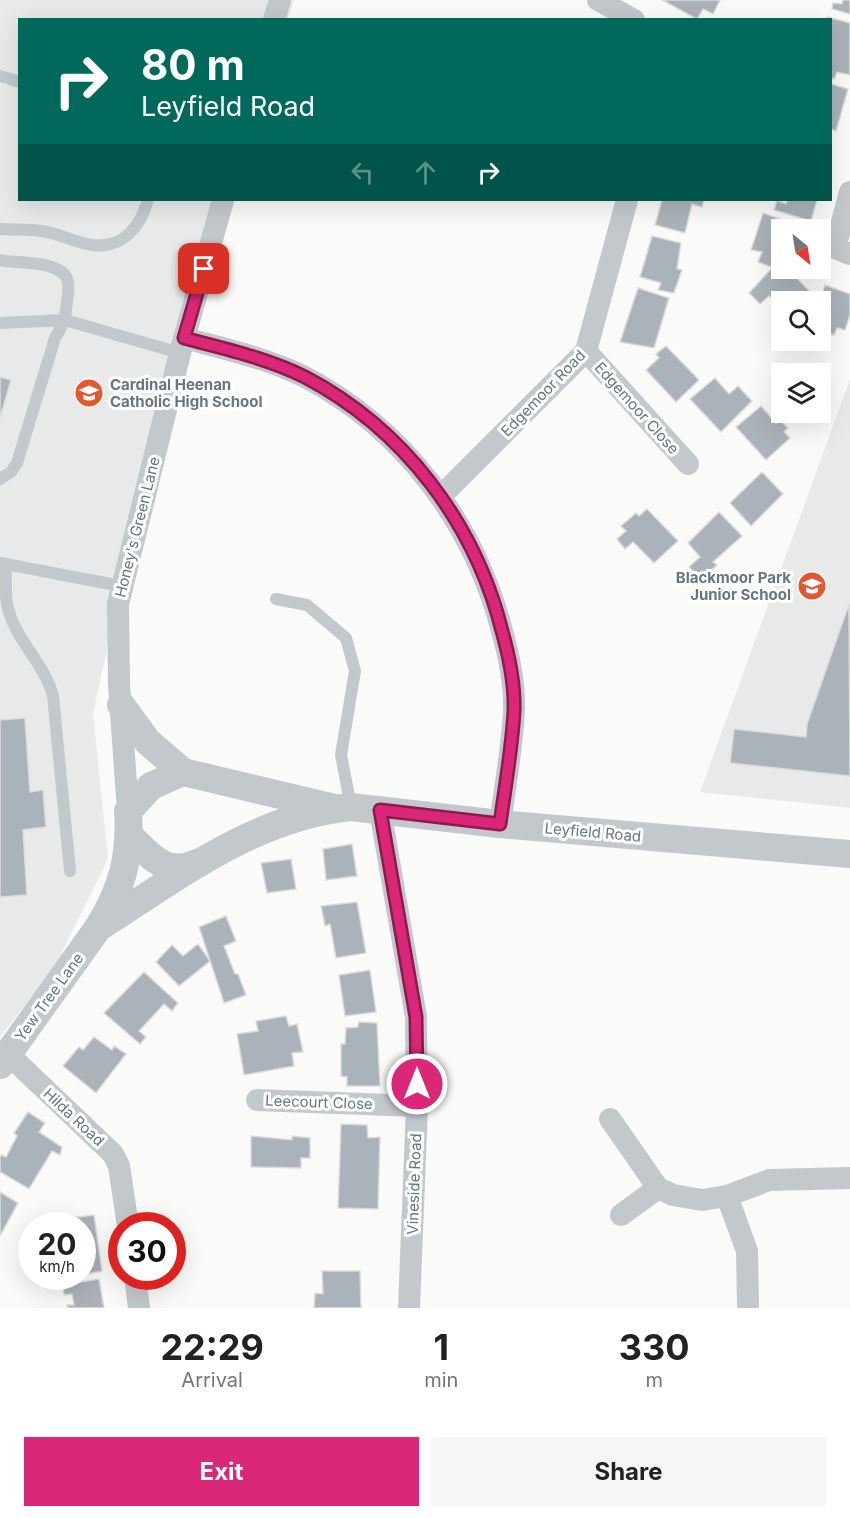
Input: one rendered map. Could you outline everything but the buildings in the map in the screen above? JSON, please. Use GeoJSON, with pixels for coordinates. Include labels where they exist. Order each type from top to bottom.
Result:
{"type":"FeatureCollection","features":[{"type":"Feature","properties":{"kind":"street"},"geometry":{"type":"LineString","coordinates":[[275,18],[280,0]]}},
{"type":"Feature","properties":{"kind":"street"},"geometry":{"type":"LineString","coordinates":[[598,0],[630,18]]}},
{"type":"Feature","properties":{"kind":"street"},"geometry":{"type":"LineString","coordinates":[[850,192],[835,248],[850,254]]}},
{"type":"Feature","properties":{"kind":"street","name":"Honey's Green Lane"},"geometry":{"type":"LineString","coordinates":[[98,928],[121,884],[127,860],[129,823],[116,614],[121,586],[182,345],[223,201]]}},
{"type":"Feature","properties":{"kind":"street","name":"Edgemoor Road"},"geometry":{"type":"LineString","coordinates":[[441,496],[586,351],[627,201]]}},
{"type":"Feature","properties":{"kind":"street"},"geometry":{"type":"LineString","coordinates":[[182,345],[263,359],[304,377],[344,400],[413,460],[441,496],[471,545],[489,587],[508,653],[514,710],[500,824]]}},
{"type":"Feature","properties":{"kind":"street","name":"Edgemoor Close"},"geometry":{"type":"LineString","coordinates":[[586,351],[688,464]]}},
{"type":"Feature","properties":{"kind":"street"},"geometry":{"type":"LineString","coordinates":[[121,705],[148,742],[183,772],[151,786],[129,823],[152,858],[162,864],[182,868],[197,862]]}},
{"type":"Feature","properties":{"kind":"street","name":"Leyfield Road"},"geometry":{"type":"LineString","coordinates":[[183,772],[343,808],[850,854]]}},
{"type":"Feature","properties":{"kind":"street"},"geometry":{"type":"LineString","coordinates":[[233,785],[254,806],[257,822],[252,836]]}},
{"type":"Feature","properties":{"kind":"street","name":"Leyfield Road"},"geometry":{"type":"LineString","coordinates":[[98,928],[197,862],[290,820],[343,808]]}},
{"type":"Feature","properties":{"kind":"street","name":"Vineside Road"},"geometry":{"type":"LineString","coordinates":[[380,810],[416,1017],[417,1106],[409,1308]]}},
{"type":"Feature","properties":{"kind":"street","name":"Yew Tree Lane"},"geometry":{"type":"LineString","coordinates":[[4,1060],[98,928]]}},
{"type":"Feature","properties":{"kind":"street","name":"Hilda Road"},"geometry":{"type":"LineString","coordinates":[[4,1060],[112,1154],[118,1166],[126,1212]]}},
{"type":"Feature","properties":{"kind":"street","name":"Leecourt Close"},"geometry":{"type":"LineString","coordinates":[[257,1100],[417,1106]]}},
{"type":"Feature","properties":{"kind":"street"},"geometry":{"type":"LineString","coordinates":[[610,1119],[658,1188],[688,1199],[702,1200],[727,1196],[769,1180],[850,1178]]}},
{"type":"Feature","properties":{"kind":"street"},"geometry":{"type":"LineString","coordinates":[[621,1215],[658,1188]]}},
{"type":"Feature","properties":{"kind":"street"},"geometry":{"type":"LineString","coordinates":[[727,1196],[747,1251],[748,1305]]}},
{"type":"Feature","properties":{"kind":"street"},"geometry":{"type":"LineString","coordinates":[[137,1290],[139,1308]]}},
{"type":"Feature","properties":{"kind":"lane"},"geometry":{"type":"LineString","coordinates":[[0,76],[18,81]]}},
{"type":"Feature","properties":{"kind":"lane"},"geometry":{"type":"LineString","coordinates":[[0,229],[47,232],[93,245],[112,245],[129,236],[144,215],[148,201]]}},
{"type":"Feature","properties":{"kind":"lane"},"geometry":{"type":"LineString","coordinates":[[0,260],[52,267],[63,274],[68,283],[65,320],[55,338],[17,463],[11,472],[0,479]]}},
{"type":"Feature","properties":{"kind":"lane"},"geometry":{"type":"LineString","coordinates":[[0,323],[65,320],[182,345]]}},
{"type":"Feature","properties":{"kind":"lane"},"geometry":{"type":"LineString","coordinates":[[69,871],[53,696],[45,676],[12,621],[6,600],[3,564],[121,586]]}},
{"type":"Feature","properties":{"kind":"lane"},"geometry":{"type":"LineString","coordinates":[[276,599],[307,605],[346,638],[356,671],[341,755],[343,808]]}},
{"type":"Feature","properties":{"kind":"shaded area","name":"Cardinal Heenan Catholic High School"},"geometry":{"type":"Polygon","coordinates":[[[0,0],[294,0],[288,18],[18,18],[18,201],[235,201],[121,586],[93,713],[108,859],[54,968],[0,1037],[0,0]]]}},
{"type":"Feature","properties":{"kind":"shaded area","name":"Blackmoor Park Junior School"},"geometry":{"type":"Polygon","coordinates":[[[850,379],[850,808],[700,792],[850,379]]]}},
{"type":"Feature","properties":{"kind":"place","name":"Cardinal Heenan Catholic High School"},"geometry":{"type":"Point","coordinates":[89,393]}},
{"type":"Feature","properties":{"kind":"place","name":"Blackmoor Park Junior School"},"geometry":{"type":"Point","coordinates":[812,586]}},
{"type":"Feature","properties":{"kind":"route"},"geometry":{"type":"LineString","coordinates":[[204,269],[184,338],[263,359],[304,377],[344,400],[380,429],[413,460],[441,496],[471,545],[494,598],[508,653],[514,710],[500,824],[380,810],[416,1017],[417,1084]]}}]}
